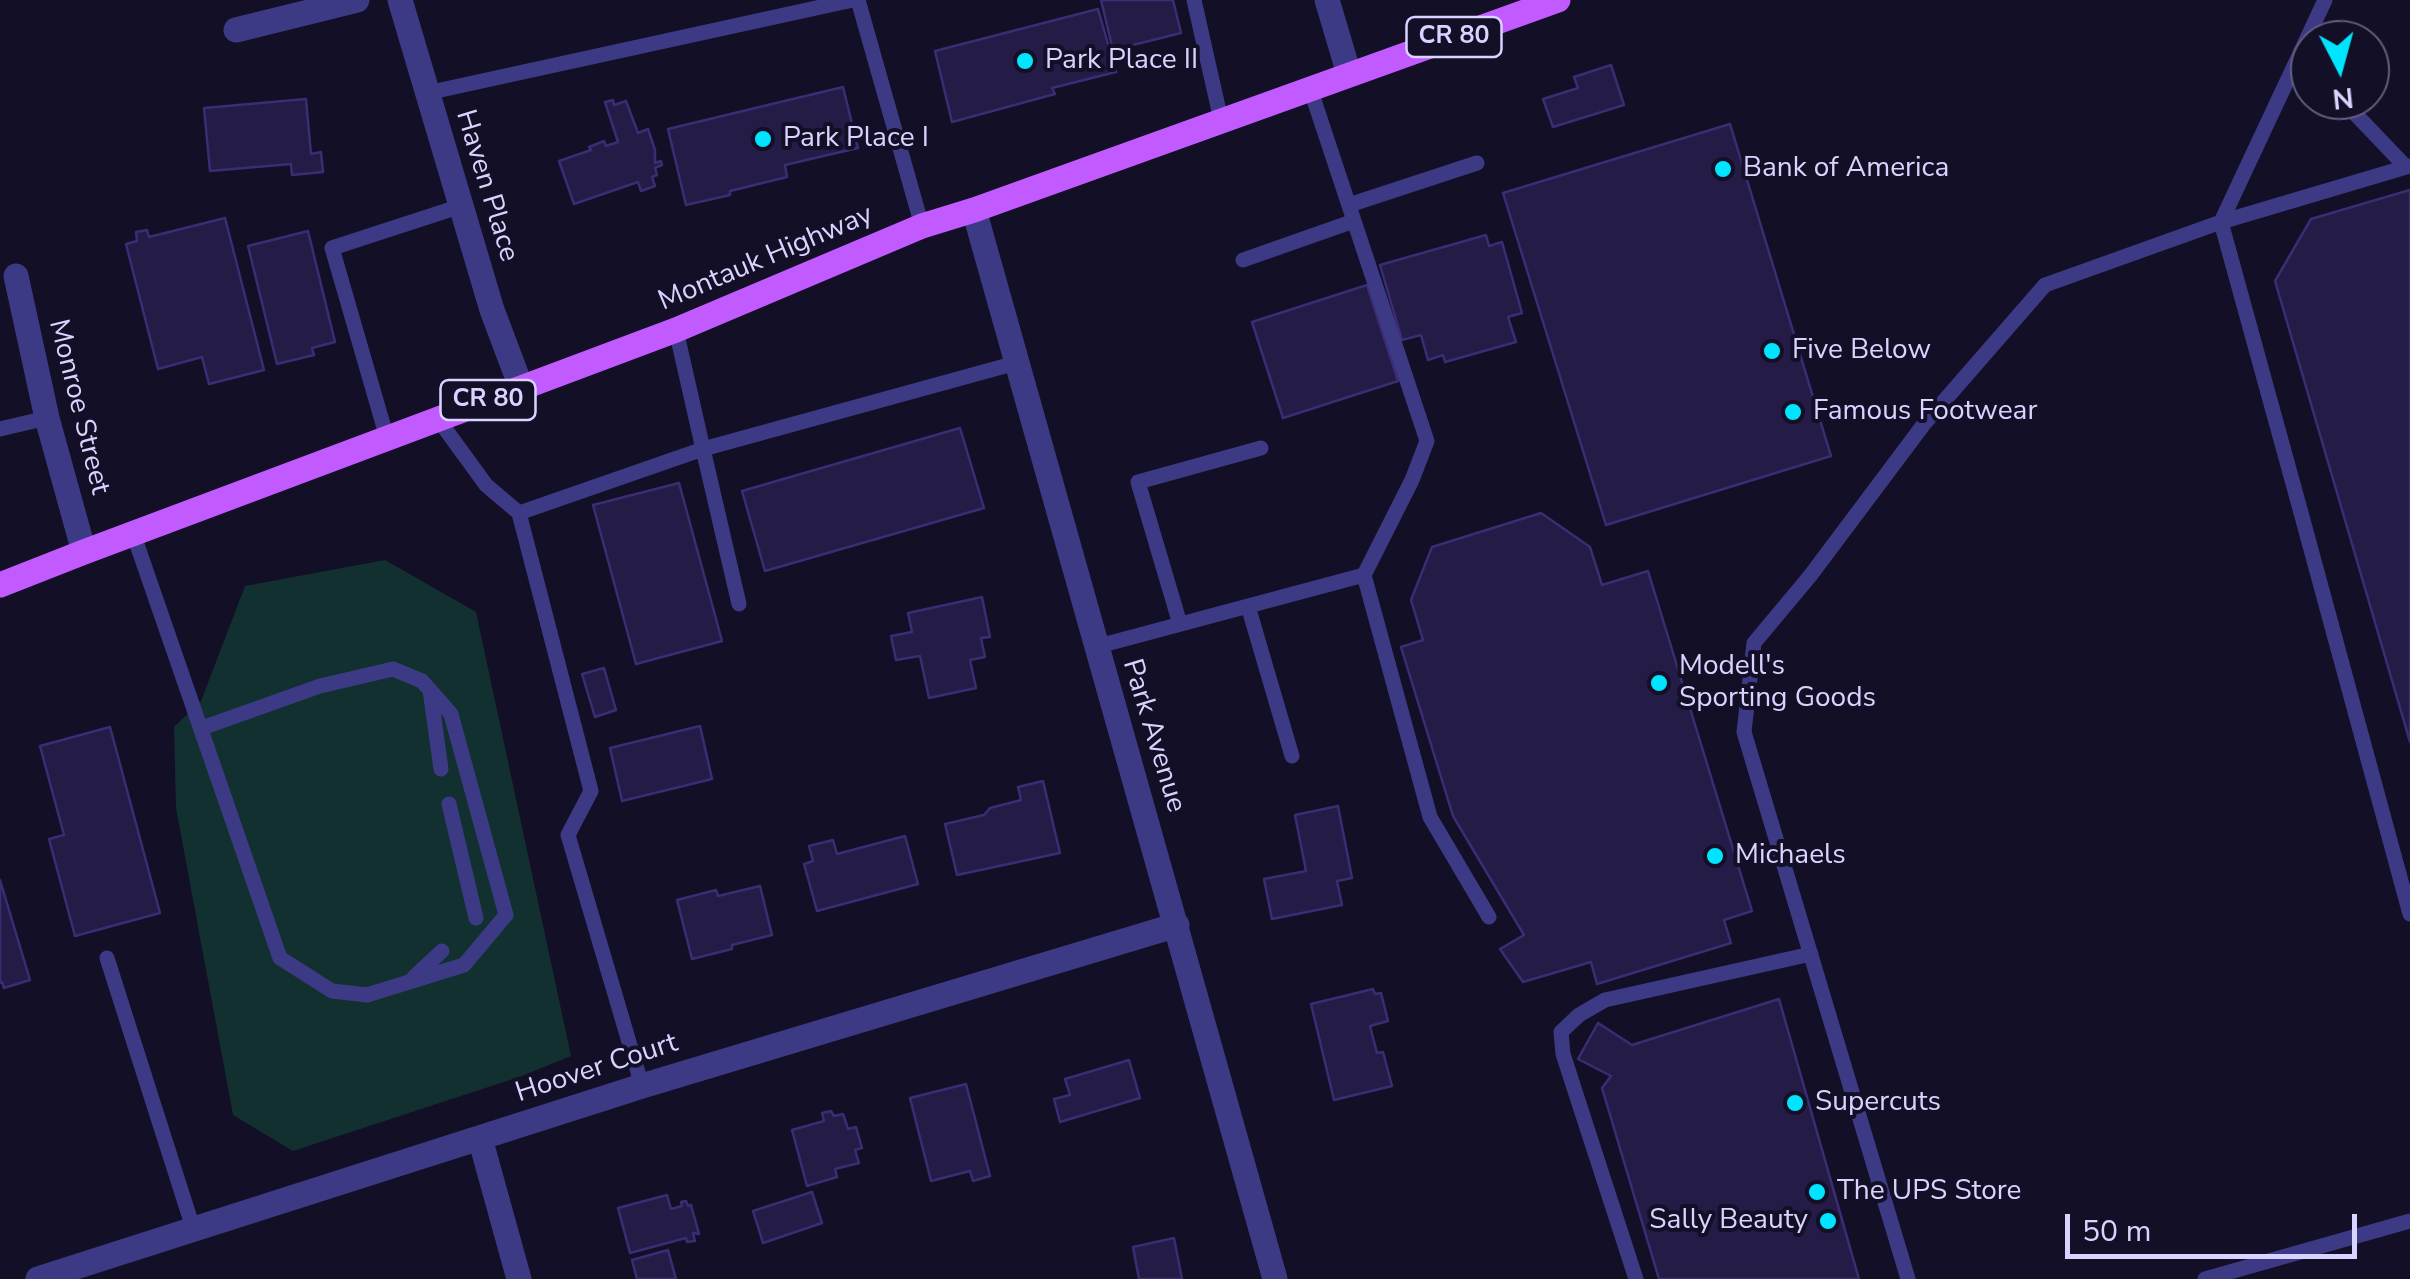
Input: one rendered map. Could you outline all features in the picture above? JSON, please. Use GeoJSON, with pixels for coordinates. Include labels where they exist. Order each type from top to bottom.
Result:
{"type":"FeatureCollection","features":[{"type":"Feature","properties":{"kind":"main road","name":"Montauk Highway"},"geometry":{"type":"LineString","coordinates":[[0,586],[676,330],[922,226],[1558,0]]}},
{"type":"Feature","properties":{"kind":"street"},"geometry":{"type":"LineString","coordinates":[[236,30],[357,0]]}},
{"type":"Feature","properties":{"kind":"street","name":"Haven Place"},"geometry":{"type":"LineString","coordinates":[[400,0],[492,310],[520,387]]}},
{"type":"Feature","properties":{"kind":"street"},"geometry":{"type":"LineString","coordinates":[[1327,0],[1350,74]]}},
{"type":"Feature","properties":{"kind":"street","name":"Park Avenue"},"geometry":{"type":"LineString","coordinates":[[974,210],[1275,1279]]}},
{"type":"Feature","properties":{"kind":"street","name":"Monroe Street"},"geometry":{"type":"LineString","coordinates":[[16,276],[46,418],[84,552]]}},
{"type":"Feature","properties":{"kind":"street","name":"Hoover Court"},"geometry":{"type":"LineString","coordinates":[[44,1278],[642,1086],[1177,924]]}},
{"type":"Feature","properties":{"kind":"street"},"geometry":{"type":"LineString","coordinates":[[480,1138],[518,1279]]}},
{"type":"Feature","properties":{"kind":"lane"},"geometry":{"type":"LineString","coordinates":[[427,93],[855,0],[922,226]]}},
{"type":"Feature","properties":{"kind":"lane"},"geometry":{"type":"LineString","coordinates":[[1194,0],[1221,120]]}},
{"type":"Feature","properties":{"kind":"lane"},"geometry":{"type":"LineString","coordinates":[[1310,88],[1427,442],[1364,574],[1430,817],[1489,917]]}},
{"type":"Feature","properties":{"kind":"lane"},"geometry":{"type":"LineString","coordinates":[[2290,88],[2221,222],[2410,914]]}},
{"type":"Feature","properties":{"kind":"lane"},"geometry":{"type":"LineString","coordinates":[[1908,1279],[1744,732],[1754,643],[1810,576],[1924,424],[2045,285],[2221,222],[2408,167],[2362,120]]}},
{"type":"Feature","properties":{"kind":"lane"},"geometry":{"type":"LineString","coordinates":[[1244,260],[1477,163]]}},
{"type":"Feature","properties":{"kind":"lane"},"geometry":{"type":"LineString","coordinates":[[387,438],[332,248],[461,206]]}},
{"type":"Feature","properties":{"kind":"lane"},"geometry":{"type":"LineString","coordinates":[[676,330],[738,604]]}},
{"type":"Feature","properties":{"kind":"lane"},"geometry":{"type":"LineString","coordinates":[[519,512],[703,449],[1016,363]]}},
{"type":"Feature","properties":{"kind":"lane"},"geometry":{"type":"LineString","coordinates":[[0,430],[46,418]]}},
{"type":"Feature","properties":{"kind":"lane"},"geometry":{"type":"LineString","coordinates":[[438,419],[486,484],[519,512],[591,791],[568,834],[642,1086]]}},
{"type":"Feature","properties":{"kind":"lane"},"geometry":{"type":"LineString","coordinates":[[1180,624],[1138,482],[1261,448]]}},
{"type":"Feature","properties":{"kind":"lane"},"geometry":{"type":"LineString","coordinates":[[134,534],[280,958],[332,991],[367,994],[464,966],[506,914],[451,714],[422,681],[393,669],[320,686],[202,728]]}},
{"type":"Feature","properties":{"kind":"lane"},"geometry":{"type":"LineString","coordinates":[[1095,647],[1364,574]]}},
{"type":"Feature","properties":{"kind":"lane"},"geometry":{"type":"LineString","coordinates":[[1248,606],[1292,756]]}},
{"type":"Feature","properties":{"kind":"lane"},"geometry":{"type":"LineString","coordinates":[[430,690],[440,768]]}},
{"type":"Feature","properties":{"kind":"lane"},"geometry":{"type":"LineString","coordinates":[[449,804],[476,918]]}},
{"type":"Feature","properties":{"kind":"lane"},"geometry":{"type":"LineString","coordinates":[[407,982],[442,951]]}},
{"type":"Feature","properties":{"kind":"lane"},"geometry":{"type":"LineString","coordinates":[[1636,1279],[1564,1054],[1561,1032],[1579,1015],[1605,1000],[1811,954]]}},
{"type":"Feature","properties":{"kind":"lane"},"geometry":{"type":"LineString","coordinates":[[107,958],[194,1230]]}},
{"type":"Feature","properties":{"kind":"lane"},"geometry":{"type":"LineString","coordinates":[[2205,1279],[2410,1220]]}},
{"type":"Feature","properties":{"kind":"green space"},"geometry":{"type":"Polygon","coordinates":[[[385,560],[476,612],[571,1056],[522,1076],[293,1151],[233,1115],[176,808],[174,727],[201,701],[245,586],[385,560]]]}},
{"type":"Feature","properties":{"kind":"building"},"geometry":{"type":"Polygon","coordinates":[[[1101,0],[1173,0],[1181,33],[1113,50],[1101,0]]]}},
{"type":"Feature","properties":{"kind":"building","name":"Park Place II"},"geometry":{"type":"Polygon","coordinates":[[[1098,9],[1116,72],[1052,88],[1055,94],[952,122],[935,51],[1098,9]]]}},
{"type":"Feature","properties":{"kind":"building"},"geometry":{"type":"Polygon","coordinates":[[[1611,65],[1624,105],[1553,127],[1543,99],[1578,88],[1574,77],[1611,65]]]}},
{"type":"Feature","properties":{"kind":"building","name":"Park Place I"},"geometry":{"type":"Polygon","coordinates":[[[843,87],[858,148],[785,165],[787,177],[686,205],[668,129],[843,87]]]}},
{"type":"Feature","properties":{"kind":"building"},"geometry":{"type":"Polygon","coordinates":[[[306,99],[311,154],[321,152],[323,172],[292,175],[291,164],[210,171],[204,108],[306,99]]]}},
{"type":"Feature","properties":{"kind":"building"},"geometry":{"type":"Polygon","coordinates":[[[613,100],[614,105],[626,101],[638,133],[648,129],[655,163],[661,161],[662,165],[655,168],[657,175],[652,177],[655,186],[641,191],[638,182],[574,204],[559,161],[604,141],[606,146],[618,142],[605,102],[613,100]]]}},
{"type":"Feature","properties":{"kind":"building"},"geometry":{"type":"Polygon","coordinates":[[[1730,124],[1831,456],[1606,525],[1503,193],[1730,124]]]}},
{"type":"Feature","properties":{"kind":"building"},"geometry":{"type":"Polygon","coordinates":[[[2410,190],[2410,742],[2275,281],[2311,219],[2410,190]]]}},
{"type":"Feature","properties":{"kind":"building"},"geometry":{"type":"Polygon","coordinates":[[[225,218],[264,370],[209,384],[202,357],[158,369],[126,244],[137,241],[136,232],[147,230],[149,237],[225,218]]]}},
{"type":"Feature","properties":{"kind":"building"},"geometry":{"type":"Polygon","coordinates":[[[308,231],[335,342],[312,348],[314,355],[277,364],[248,246],[308,231]]]}},
{"type":"Feature","properties":{"kind":"building"},"geometry":{"type":"Polygon","coordinates":[[[1486,235],[1489,246],[1502,242],[1522,313],[1508,317],[1516,342],[1445,362],[1443,355],[1428,360],[1421,335],[1402,340],[1380,265],[1486,235]]]}},
{"type":"Feature","properties":{"kind":"building"},"geometry":{"type":"Polygon","coordinates":[[[1367,285],[1398,381],[1283,418],[1252,322],[1367,285]]]}},
{"type":"Feature","properties":{"kind":"building"},"geometry":{"type":"Polygon","coordinates":[[[960,428],[984,508],[765,571],[742,491],[960,428]]]}},
{"type":"Feature","properties":{"kind":"building"},"geometry":{"type":"Polygon","coordinates":[[[679,483],[722,641],[636,664],[593,505],[679,483]]]}},
{"type":"Feature","properties":{"kind":"building"},"geometry":{"type":"Polygon","coordinates":[[[1541,513],[1590,547],[1602,585],[1648,571],[1752,911],[1724,920],[1731,943],[1597,984],[1591,962],[1523,982],[1500,949],[1524,935],[1453,816],[1401,647],[1423,640],[1411,600],[1432,547],[1541,513]]]}},
{"type":"Feature","properties":{"kind":"building"},"geometry":{"type":"Polygon","coordinates":[[[982,597],[990,637],[981,638],[985,657],[970,660],[976,688],[929,698],[920,656],[896,660],[891,636],[912,632],[908,613],[982,597]]]}},
{"type":"Feature","properties":{"kind":"building"},"geometry":{"type":"Polygon","coordinates":[[[604,668],[616,710],[595,717],[582,674],[604,668]]]}},
{"type":"Feature","properties":{"kind":"building"},"geometry":{"type":"Polygon","coordinates":[[[700,726],[712,779],[622,801],[610,748],[700,726]]]}},
{"type":"Feature","properties":{"kind":"building"},"geometry":{"type":"Polygon","coordinates":[[[110,727],[160,913],[75,936],[49,839],[64,835],[40,746],[110,727]]]}},
{"type":"Feature","properties":{"kind":"building"},"geometry":{"type":"Polygon","coordinates":[[[1043,781],[1060,853],[957,875],[945,824],[984,815],[990,808],[1021,800],[1018,787],[1043,781]]]}},
{"type":"Feature","properties":{"kind":"building"},"geometry":{"type":"Polygon","coordinates":[[[1338,806],[1352,878],[1337,881],[1342,905],[1272,919],[1264,879],[1306,871],[1295,815],[1338,806]]]}},
{"type":"Feature","properties":{"kind":"building"},"geometry":{"type":"Polygon","coordinates":[[[905,836],[918,884],[817,911],[804,864],[813,861],[809,846],[833,840],[837,854],[905,836]]]}},
{"type":"Feature","properties":{"kind":"building"},"geometry":{"type":"Polygon","coordinates":[[[0,880],[30,980],[4,988],[0,983],[0,880]]]}},
{"type":"Feature","properties":{"kind":"building"},"geometry":{"type":"Polygon","coordinates":[[[760,886],[772,935],[692,959],[677,900],[716,890],[718,896],[760,886]]]}},
{"type":"Feature","properties":{"kind":"building"},"geometry":{"type":"Polygon","coordinates":[[[1373,989],[1375,994],[1381,993],[1388,1021],[1370,1026],[1377,1053],[1383,1052],[1392,1086],[1334,1100],[1311,1004],[1373,989]]]}},
{"type":"Feature","properties":{"kind":"building"},"geometry":{"type":"Polygon","coordinates":[[[1779,999],[1859,1279],[1659,1279],[1602,1088],[1611,1076],[1578,1059],[1598,1023],[1632,1045],[1779,999]]]}},
{"type":"Feature","properties":{"kind":"building"},"geometry":{"type":"Polygon","coordinates":[[[1129,1060],[1140,1098],[1060,1122],[1054,1099],[1070,1095],[1065,1079],[1129,1060]]]}},
{"type":"Feature","properties":{"kind":"building"},"geometry":{"type":"Polygon","coordinates":[[[966,1084],[990,1176],[973,1181],[970,1171],[931,1181],[910,1098],[966,1084]]]}},
{"type":"Feature","properties":{"kind":"building"},"geometry":{"type":"Polygon","coordinates":[[[831,1111],[834,1116],[843,1114],[848,1129],[856,1127],[862,1148],[855,1150],[859,1163],[835,1169],[837,1177],[807,1186],[792,1130],[824,1121],[822,1113],[831,1111]]]}},
{"type":"Feature","properties":{"kind":"building"},"geometry":{"type":"Polygon","coordinates":[[[812,1192],[822,1223],[763,1243],[753,1211],[812,1192]]]}},
{"type":"Feature","properties":{"kind":"building"},"geometry":{"type":"Polygon","coordinates":[[[667,1195],[671,1209],[686,1201],[691,1205],[699,1234],[693,1233],[695,1241],[687,1242],[686,1238],[630,1253],[618,1208],[667,1195]]]}},
{"type":"Feature","properties":{"kind":"building"},"geometry":{"type":"Polygon","coordinates":[[[1174,1238],[1182,1279],[1139,1279],[1133,1247],[1174,1238]]]}},
{"type":"Feature","properties":{"kind":"building"},"geometry":{"type":"Polygon","coordinates":[[[668,1250],[676,1279],[637,1279],[632,1260],[668,1250]]]}},
{"type":"Feature","properties":{"kind":"place","name":"Park Place II"},"geometry":{"type":"Point","coordinates":[1025,61]}},
{"type":"Feature","properties":{"kind":"place","name":"Park Place I"},"geometry":{"type":"Point","coordinates":[763,139]}},
{"type":"Feature","properties":{"kind":"place","name":"Bank of America"},"geometry":{"type":"Point","coordinates":[1723,169]}},
{"type":"Feature","properties":{"kind":"place","name":"Five Below"},"geometry":{"type":"Point","coordinates":[1772,351]}},
{"type":"Feature","properties":{"kind":"place","name":"Famous Footwear"},"geometry":{"type":"Point","coordinates":[1793,412]}},
{"type":"Feature","properties":{"kind":"place","name":"Modell's Sporting Goods"},"geometry":{"type":"Point","coordinates":[1659,683]}},
{"type":"Feature","properties":{"kind":"place","name":"Michaels"},"geometry":{"type":"Point","coordinates":[1715,856]}},
{"type":"Feature","properties":{"kind":"place","name":"Supercuts"},"geometry":{"type":"Point","coordinates":[1795,1103]}},
{"type":"Feature","properties":{"kind":"place","name":"The UPS Store"},"geometry":{"type":"Point","coordinates":[1817,1192]}},
{"type":"Feature","properties":{"kind":"place","name":"Sally Beauty"},"geometry":{"type":"Point","coordinates":[1828,1221]}}]}
